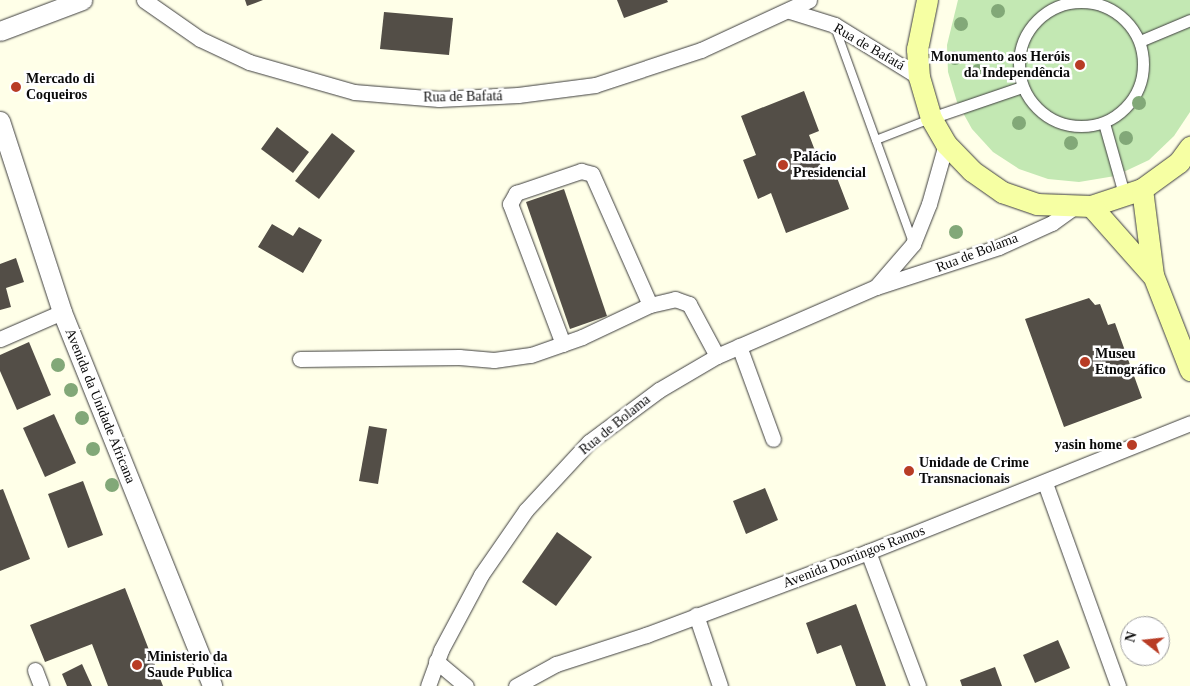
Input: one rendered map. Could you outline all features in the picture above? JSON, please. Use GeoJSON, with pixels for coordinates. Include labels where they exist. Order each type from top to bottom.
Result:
{"type":"FeatureCollection","features":[{"type":"Feature","properties":{"kind":"main road"},"geometry":{"type":"LineString","coordinates":[[927,0],[917,49],[919,76],[931,118],[946,144],[972,171],[1002,192],[1037,204],[1083,206],[1133,193],[1179,162],[1190,147]]}},
{"type":"Feature","properties":{"kind":"main road"},"geometry":{"type":"LineString","coordinates":[[1133,193],[1153,275],[1190,370]]}},
{"type":"Feature","properties":{"kind":"main road"},"geometry":{"type":"LineString","coordinates":[[1083,206],[1153,275]]}},
{"type":"Feature","properties":{"kind":"street"},"geometry":{"type":"LineString","coordinates":[[0,31],[82,0]]}},
{"type":"Feature","properties":{"kind":"street","name":"Rua de Bafatá"},"geometry":{"type":"LineString","coordinates":[[144,0],[200,39],[249,62],[354,92],[439,100],[518,96],[595,85],[701,50],[790,11],[809,0]]}},
{"type":"Feature","properties":{"kind":"street"},"geometry":{"type":"LineString","coordinates":[[1091,1],[1121,14],[1140,41],[1144,74],[1130,104],[1104,123],[1071,127],[1041,114],[1022,87],[1019,54],[1025,39],[1032,24],[1058,2],[1091,1]]}},
{"type":"Feature","properties":{"kind":"street","name":"Rua de Bafatá"},"geometry":{"type":"LineString","coordinates":[[790,11],[835,25],[919,76]]}},
{"type":"Feature","properties":{"kind":"street"},"geometry":{"type":"LineString","coordinates":[[1140,41],[1190,20]]}},
{"type":"Feature","properties":{"kind":"street"},"geometry":{"type":"LineString","coordinates":[[931,118],[1022,87]]}},
{"type":"Feature","properties":{"kind":"street","name":"Avenida da Unidade Africana"},"geometry":{"type":"LineString","coordinates":[[0,121],[62,312],[212,686]]}},
{"type":"Feature","properties":{"kind":"street"},"geometry":{"type":"LineString","coordinates":[[1104,123],[1133,193]]}},
{"type":"Feature","properties":{"kind":"street","name":"Rua de Bolama"},"geometry":{"type":"LineString","coordinates":[[876,287],[913,244],[929,204],[946,144]]}},
{"type":"Feature","properties":{"kind":"street"},"geometry":{"type":"LineString","coordinates":[[563,344],[510,204],[516,193],[581,171],[592,174],[650,305]]}},
{"type":"Feature","properties":{"kind":"street","name":"Rua de Bolama"},"geometry":{"type":"LineString","coordinates":[[428,686],[436,661],[481,575],[526,510],[589,442],[659,390],[716,356],[876,287],[998,247],[1052,223],[1083,206]]}},
{"type":"Feature","properties":{"kind":"street"},"geometry":{"type":"LineString","coordinates":[[300,359],[459,357],[494,360],[531,355],[563,344],[650,305],[675,299],[689,304],[716,356]]}},
{"type":"Feature","properties":{"kind":"street"},"geometry":{"type":"LineString","coordinates":[[0,339],[62,312]]}},
{"type":"Feature","properties":{"kind":"street"},"geometry":{"type":"LineString","coordinates":[[740,346],[773,439]]}},
{"type":"Feature","properties":{"kind":"street","name":"Avenida Domingos Ramos"},"geometry":{"type":"LineString","coordinates":[[516,686],[556,664],[868,552],[1045,483],[1190,423]]}},
{"type":"Feature","properties":{"kind":"street"},"geometry":{"type":"LineString","coordinates":[[1045,483],[1118,686]]}},
{"type":"Feature","properties":{"kind":"street"},"geometry":{"type":"LineString","coordinates":[[868,552],[918,686]]}},
{"type":"Feature","properties":{"kind":"street"},"geometry":{"type":"LineString","coordinates":[[696,615],[720,686]]}},
{"type":"Feature","properties":{"kind":"street"},"geometry":{"type":"LineString","coordinates":[[436,661],[466,686]]}},
{"type":"Feature","properties":{"kind":"street"},"geometry":{"type":"LineString","coordinates":[[35,670],[40,686]]}},
{"type":"Feature","properties":{"kind":"lane"},"geometry":{"type":"LineString","coordinates":[[835,25],[913,244]]}},
{"type":"Feature","properties":{"kind":"lane"},"geometry":{"type":"LineString","coordinates":[[876,140],[931,118]]}},
{"type":"Feature","properties":{"kind":"green space"},"geometry":{"type":"Polygon","coordinates":[[[958,0],[1190,0],[1190,112],[1174,136],[1149,160],[1115,176],[1079,182],[1048,179],[1019,169],[993,152],[972,129],[957,102],[948,72],[947,45],[958,0]]]}},
{"type":"Feature","properties":{"kind":"building"},"geometry":{"type":"Polygon","coordinates":[[[245,0],[263,0],[247,6],[245,0]]]}},
{"type":"Feature","properties":{"kind":"building"},"geometry":{"type":"Polygon","coordinates":[[[617,0],[667,0],[668,2],[624,18],[617,0]]]}},
{"type":"Feature","properties":{"kind":"building"},"geometry":{"type":"Polygon","coordinates":[[[384,12],[453,18],[449,55],[380,49],[384,12]]]}},
{"type":"Feature","properties":{"kind":"building","name":"Palácio Presidencial"},"geometry":{"type":"Polygon","coordinates":[[[804,91],[819,131],[809,135],[824,174],[834,170],[849,209],[786,233],[771,193],[758,199],[743,160],[756,155],[741,116],[804,91]]]}},
{"type":"Feature","properties":{"kind":"building"},"geometry":{"type":"Polygon","coordinates":[[[277,127],[309,152],[293,173],[261,149],[277,127]]]}},
{"type":"Feature","properties":{"kind":"building"},"geometry":{"type":"Polygon","coordinates":[[[332,133],[355,151],[319,199],[295,181],[332,133]]]}},
{"type":"Feature","properties":{"kind":"building"},"geometry":{"type":"Polygon","coordinates":[[[564,189],[607,316],[570,329],[526,202],[564,189]]]}},
{"type":"Feature","properties":{"kind":"building"},"geometry":{"type":"Polygon","coordinates":[[[272,224],[293,236],[299,227],[322,240],[303,273],[258,247],[272,224]]]}},
{"type":"Feature","properties":{"kind":"building"},"geometry":{"type":"Polygon","coordinates":[[[16,258],[24,282],[6,288],[11,307],[0,310],[0,264],[16,258]]]}},
{"type":"Feature","properties":{"kind":"building","name":"Museu Etnográfico"},"geometry":{"type":"Polygon","coordinates":[[[1089,298],[1095,305],[1100,304],[1108,325],[1115,323],[1142,398],[1064,427],[1025,319],[1089,298]]]}},
{"type":"Feature","properties":{"kind":"building"},"geometry":{"type":"Polygon","coordinates":[[[29,342],[51,395],[17,410],[0,371],[0,355],[29,342]]]}},
{"type":"Feature","properties":{"kind":"building"},"geometry":{"type":"Polygon","coordinates":[[[54,414],[76,463],[45,477],[23,428],[54,414]]]}},
{"type":"Feature","properties":{"kind":"building"},"geometry":{"type":"Polygon","coordinates":[[[369,426],[387,429],[378,484],[359,481],[369,426]]]}},
{"type":"Feature","properties":{"kind":"building"},"geometry":{"type":"Polygon","coordinates":[[[83,481],[103,535],[68,548],[48,494],[83,481]]]}},
{"type":"Feature","properties":{"kind":"building"},"geometry":{"type":"Polygon","coordinates":[[[765,488],[778,520],[746,534],[733,501],[765,488]]]}},
{"type":"Feature","properties":{"kind":"building"},"geometry":{"type":"Polygon","coordinates":[[[3,489],[30,559],[0,571],[0,490],[3,489]]]}},
{"type":"Feature","properties":{"kind":"building"},"geometry":{"type":"Polygon","coordinates":[[[557,532],[592,557],[556,606],[522,582],[557,532]]]}},
{"type":"Feature","properties":{"kind":"building"},"geometry":{"type":"Polygon","coordinates":[[[125,588],[163,686],[108,686],[92,644],[45,662],[30,625],[125,588]]]}},
{"type":"Feature","properties":{"kind":"building"},"geometry":{"type":"Polygon","coordinates":[[[856,604],[886,686],[856,686],[841,645],[817,654],[806,623],[856,604]]]}},
{"type":"Feature","properties":{"kind":"building"},"geometry":{"type":"Polygon","coordinates":[[[1058,640],[1070,668],[1035,683],[1023,655],[1058,640]]]}},
{"type":"Feature","properties":{"kind":"building"},"geometry":{"type":"Polygon","coordinates":[[[82,664],[92,686],[67,686],[62,674],[82,664]]]}},
{"type":"Feature","properties":{"kind":"building"},"geometry":{"type":"Polygon","coordinates":[[[995,667],[1002,686],[962,686],[960,680],[995,667]]]}},
{"type":"Feature","properties":{"kind":"place","name":"Monumento aos Heróis da Independência"},"geometry":{"type":"Point","coordinates":[1080,65]}},
{"type":"Feature","properties":{"kind":"place","name":"Mercado di Coqueiros"},"geometry":{"type":"Point","coordinates":[16,87]}},
{"type":"Feature","properties":{"kind":"place","name":"Palácio Presidencial"},"geometry":{"type":"Point","coordinates":[783,165]}},
{"type":"Feature","properties":{"kind":"place","name":"Museu Etnográfico"},"geometry":{"type":"Point","coordinates":[1085,362]}},
{"type":"Feature","properties":{"kind":"place","name":"yasin home"},"geometry":{"type":"Point","coordinates":[1132,445]}},
{"type":"Feature","properties":{"kind":"place","name":"Unidade de Crime Transnacionais"},"geometry":{"type":"Point","coordinates":[909,471]}},
{"type":"Feature","properties":{"kind":"place","name":"Ministerio da Saude Publica"},"geometry":{"type":"Point","coordinates":[137,665]}}]}
